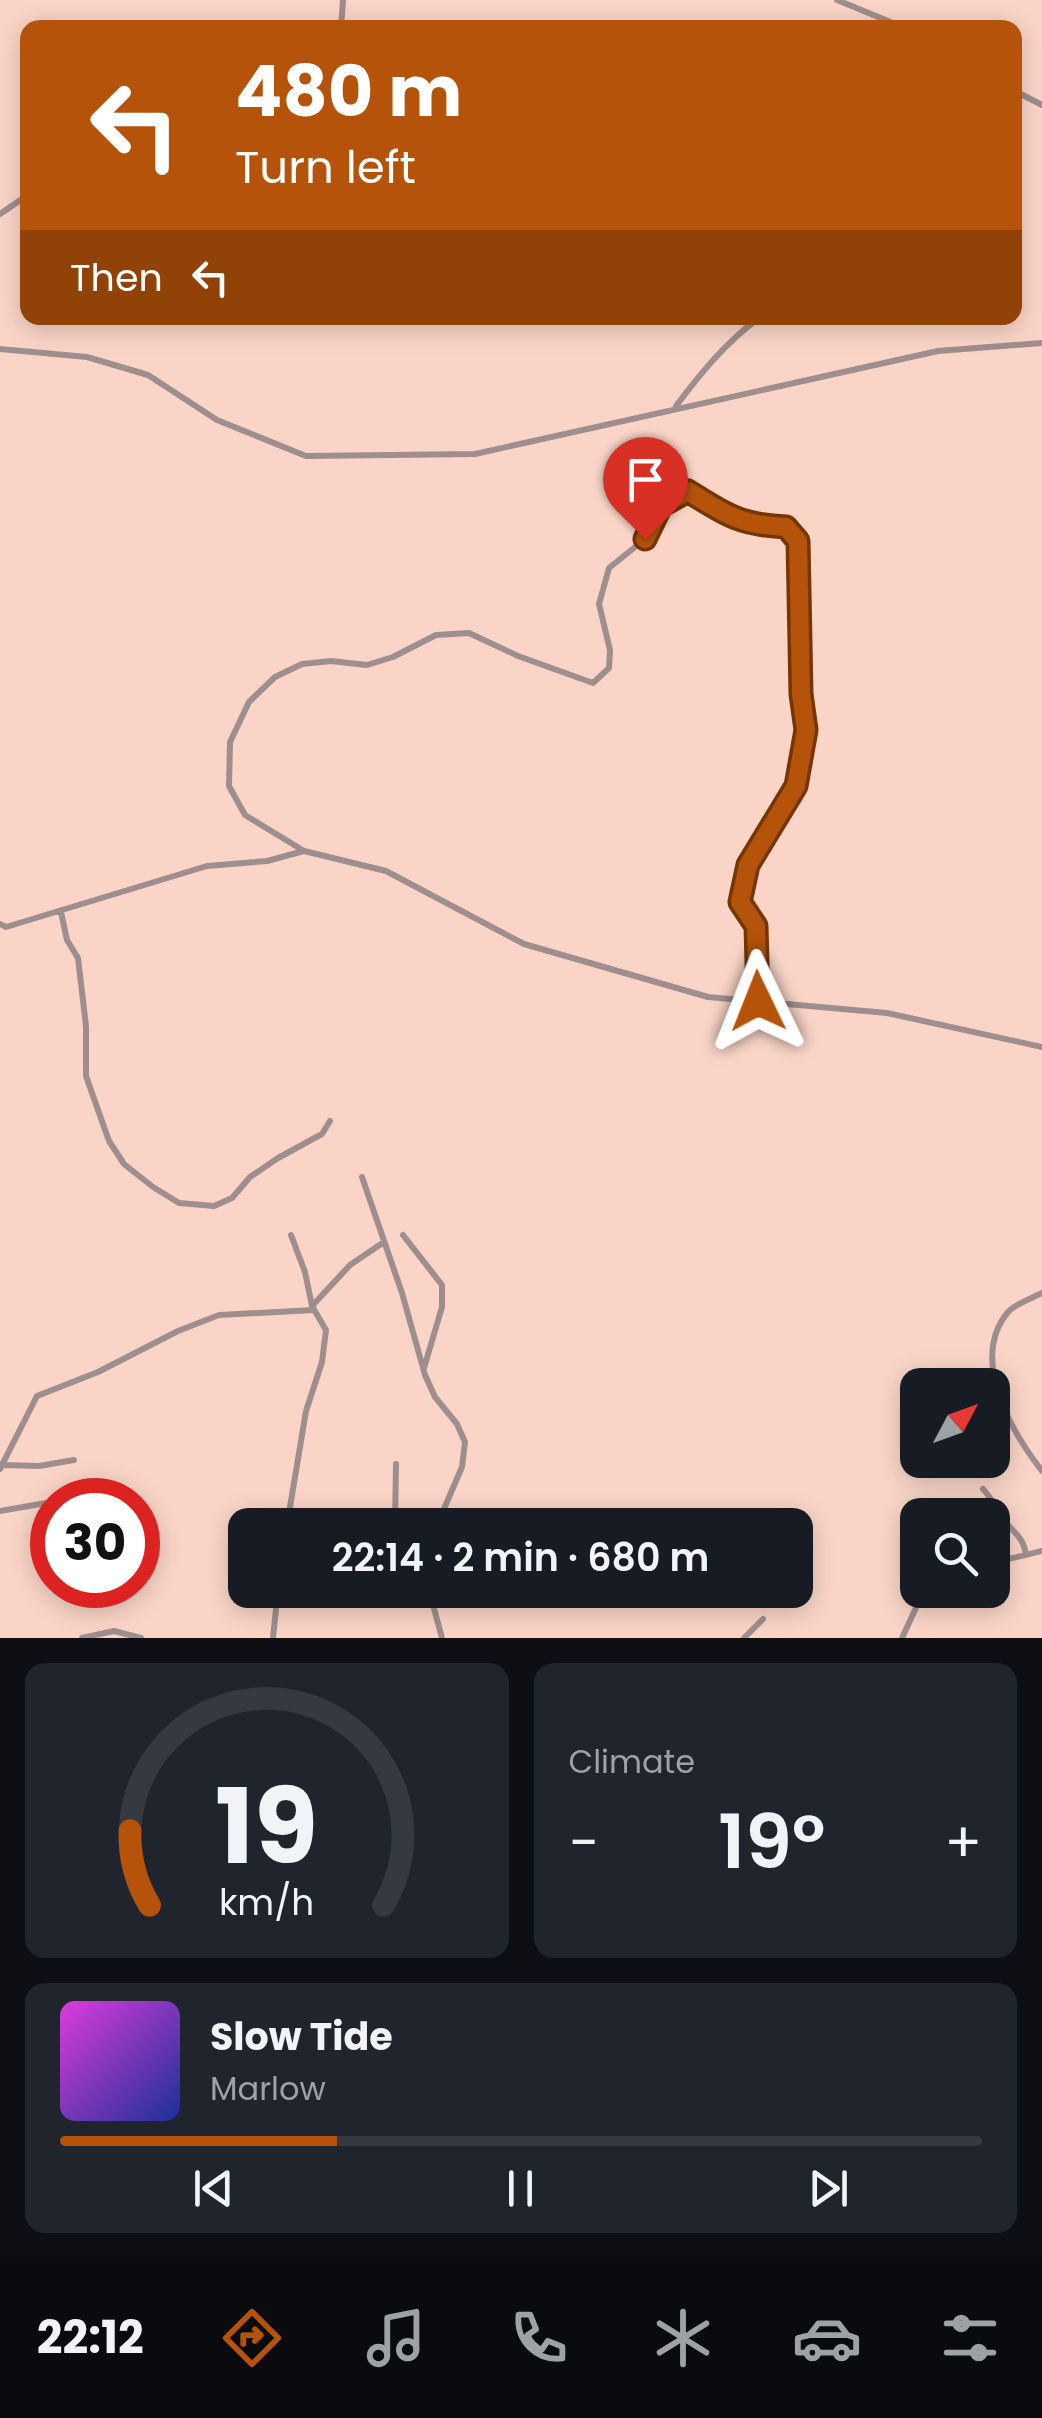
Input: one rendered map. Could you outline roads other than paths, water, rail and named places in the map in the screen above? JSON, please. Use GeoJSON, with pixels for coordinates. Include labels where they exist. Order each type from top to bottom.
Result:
{"type":"FeatureCollection","features":[{"type":"Feature","properties":{"kind":"street"},"geometry":{"type":"LineString","coordinates":[[837,0],[886,20]]}},
{"type":"Feature","properties":{"kind":"street"},"geometry":{"type":"LineString","coordinates":[[676,408],[708,364],[750,325]]}},
{"type":"Feature","properties":{"kind":"street"},"geometry":{"type":"LineString","coordinates":[[0,349],[88,357],[148,374],[216,420],[306,456],[475,454],[938,351],[1042,342]]}},
{"type":"Feature","properties":{"kind":"street"},"geometry":{"type":"LineString","coordinates":[[758,1001],[756,926],[740,902],[748,865],[796,786],[806,730],[801,694],[798,541],[786,527],[750,526],[688,491],[661,506],[645,539],[609,568],[599,604],[610,650],[609,668],[594,683],[518,656],[469,633],[436,635],[392,658],[367,665],[331,661],[302,664],[275,677],[249,702],[230,742],[230,786],[245,815],[304,851],[386,870],[524,944],[708,997],[887,1013],[1042,1047]]}},
{"type":"Feature","properties":{"kind":"street"},"geometry":{"type":"LineString","coordinates":[[0,924],[6,927],[61,912],[207,866],[267,861],[304,851]]}},
{"type":"Feature","properties":{"kind":"street"},"geometry":{"type":"LineString","coordinates":[[61,912],[67,940],[78,958],[86,1026],[86,1076],[109,1140],[124,1164],[153,1187],[179,1202],[214,1206],[232,1198],[250,1177],[278,1158],[322,1134],[330,1121]]}},
{"type":"Feature","properties":{"kind":"street"},"geometry":{"type":"LineString","coordinates":[[362,1176],[424,1369],[435,1397],[457,1424],[465,1442],[462,1466],[444,1508]]}},
{"type":"Feature","properties":{"kind":"street"},"geometry":{"type":"LineString","coordinates":[[290,1508],[306,1411],[322,1362],[326,1330],[313,1308],[291,1235]]}},
{"type":"Feature","properties":{"kind":"street"},"geometry":{"type":"LineString","coordinates":[[402,1235],[442,1285],[442,1307],[424,1369]]}},
{"type":"Feature","properties":{"kind":"street"},"geometry":{"type":"LineString","coordinates":[[74,1460],[1,1467],[38,1396],[219,1316],[313,1308],[350,1265],[384,1242]]}},
{"type":"Feature","properties":{"kind":"street"},"geometry":{"type":"LineString","coordinates":[[1042,1293],[1009,1310],[993,1338],[991,1368],[1025,1449],[1042,1470]]}},
{"type":"Feature","properties":{"kind":"street"},"geometry":{"type":"LineString","coordinates":[[395,1508],[396,1464]]}},
{"type":"Feature","properties":{"kind":"street"},"geometry":{"type":"LineString","coordinates":[[983,1489],[998,1504],[1005,1523],[1020,1535],[1026,1554]]}},
{"type":"Feature","properties":{"kind":"street"},"geometry":{"type":"LineString","coordinates":[[0,1511],[30,1506]]}},
{"type":"Feature","properties":{"kind":"street"},"geometry":{"type":"LineString","coordinates":[[1010,1558],[1042,1551]]}},
{"type":"Feature","properties":{"kind":"street"},"geometry":{"type":"LineString","coordinates":[[273,1638],[276,1608]]}},
{"type":"Feature","properties":{"kind":"street"},"geometry":{"type":"LineString","coordinates":[[434,1608],[442,1638]]}},
{"type":"Feature","properties":{"kind":"street"},"geometry":{"type":"LineString","coordinates":[[902,1638],[916,1608]]}},
{"type":"Feature","properties":{"kind":"street"},"geometry":{"type":"LineString","coordinates":[[744,1638],[763,1619]]}},
{"type":"Feature","properties":{"kind":"street"},"geometry":{"type":"LineString","coordinates":[[82,1638],[114,1632],[141,1638]]}}]}
